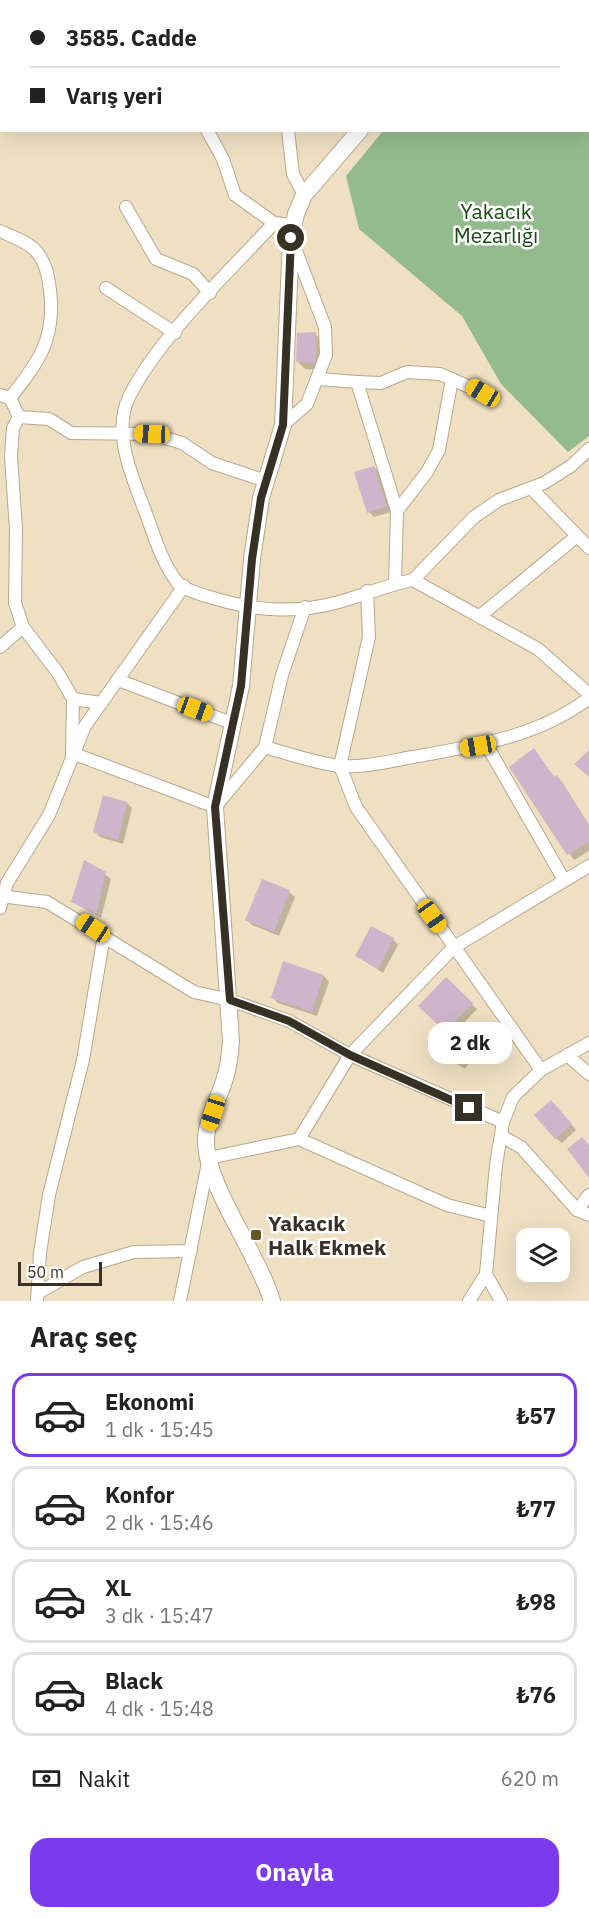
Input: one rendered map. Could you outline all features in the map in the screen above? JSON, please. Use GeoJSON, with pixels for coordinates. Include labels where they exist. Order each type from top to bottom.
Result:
{"type":"FeatureCollection","features":[{"type":"Feature","properties":{"kind":"main road"},"geometry":{"type":"LineString","coordinates":[[272,1301],[256,1260],[221,1192],[206,1145],[207,1130],[229,1061],[230,1000],[215,807],[241,686],[255,531],[266,481],[283,425],[292,232],[304,195],[358,132]]}},
{"type":"Feature","properties":{"kind":"street"},"geometry":{"type":"LineString","coordinates":[[208,132],[223,159],[235,195],[274,223],[292,232],[325,327],[326,355],[319,379],[308,404],[283,425]]}},
{"type":"Feature","properties":{"kind":"street"},"geometry":{"type":"LineString","coordinates":[[288,132],[293,174],[304,195]]}},
{"type":"Feature","properties":{"kind":"street"},"geometry":{"type":"LineString","coordinates":[[126,207],[156,259],[193,274],[210,293]]}},
{"type":"Feature","properties":{"kind":"street"},"geometry":{"type":"LineString","coordinates":[[274,223],[174,333],[147,367],[128,399],[123,433],[132,478],[164,558],[178,584],[204,596],[248,609],[282,610],[338,602],[367,591],[413,580],[474,518],[499,500],[531,488],[571,466],[589,449]]}},
{"type":"Feature","properties":{"kind":"street"},"geometry":{"type":"LineString","coordinates":[[0,231],[35,250],[48,270],[53,313],[48,343],[28,375],[5,397],[19,417]]}},
{"type":"Feature","properties":{"kind":"street"},"geometry":{"type":"LineString","coordinates":[[106,288],[174,333]]}},
{"type":"Feature","properties":{"kind":"street"},"geometry":{"type":"LineString","coordinates":[[319,379],[381,383],[407,372],[440,374],[483,393]]}},
{"type":"Feature","properties":{"kind":"street"},"geometry":{"type":"LineString","coordinates":[[397,511],[427,472],[439,450],[452,379]]}},
{"type":"Feature","properties":{"kind":"street"},"geometry":{"type":"LineString","coordinates":[[357,382],[397,511],[395,583]]}},
{"type":"Feature","properties":{"kind":"street"},"geometry":{"type":"LineString","coordinates":[[19,417],[49,419],[71,433],[152,434],[182,443],[212,463],[266,481]]}},
{"type":"Feature","properties":{"kind":"street"},"geometry":{"type":"LineString","coordinates":[[19,417],[14,429],[10,456],[16,530],[15,603],[23,627],[58,673],[73,699],[72,753]]}},
{"type":"Feature","properties":{"kind":"street"},"geometry":{"type":"LineString","coordinates":[[531,488],[589,548]]}},
{"type":"Feature","properties":{"kind":"street"},"geometry":{"type":"LineString","coordinates":[[480,616],[577,536]]}},
{"type":"Feature","properties":{"kind":"street"},"geometry":{"type":"LineString","coordinates":[[265,747],[340,766],[363,766],[486,744],[526,732],[557,719],[589,696],[538,649],[413,580]]}},
{"type":"Feature","properties":{"kind":"street"},"geometry":{"type":"LineString","coordinates":[[184,586],[85,726],[72,753],[49,815],[7,883],[1,900],[47,902],[104,935],[156,971],[194,992],[230,1000],[289,1021],[350,1055],[503,1122]]}},
{"type":"Feature","properties":{"kind":"street"},"geometry":{"type":"LineString","coordinates":[[367,591],[369,637],[340,766],[356,807],[524,1042],[541,1070]]}},
{"type":"Feature","properties":{"kind":"street"},"geometry":{"type":"LineString","coordinates":[[72,753],[215,807],[265,747],[282,675],[304,607]]}},
{"type":"Feature","properties":{"kind":"street"},"geometry":{"type":"LineString","coordinates":[[0,647],[23,627]]}},
{"type":"Feature","properties":{"kind":"street"},"geometry":{"type":"LineString","coordinates":[[118,680],[234,724]]}},
{"type":"Feature","properties":{"kind":"street"},"geometry":{"type":"LineString","coordinates":[[73,699],[101,703]]}},
{"type":"Feature","properties":{"kind":"street"},"geometry":{"type":"LineString","coordinates":[[486,744],[564,880]]}},
{"type":"Feature","properties":{"kind":"street"},"geometry":{"type":"LineString","coordinates":[[299,1139],[350,1055],[454,947],[589,866]]}},
{"type":"Feature","properties":{"kind":"street"},"geometry":{"type":"LineString","coordinates":[[37,1297],[40,1253],[49,1195],[83,1060],[104,935]]}},
{"type":"Feature","properties":{"kind":"street"},"geometry":{"type":"LineString","coordinates":[[469,1301],[486,1274],[503,1122],[513,1096],[541,1070],[589,1042]]}},
{"type":"Feature","properties":{"kind":"street"},"geometry":{"type":"LineString","coordinates":[[567,1055],[589,1074]]}},
{"type":"Feature","properties":{"kind":"street"},"geometry":{"type":"LineString","coordinates":[[501,1136],[521,1147],[583,1212],[589,1195]]}},
{"type":"Feature","properties":{"kind":"street"},"geometry":{"type":"LineString","coordinates":[[180,1301],[209,1158],[299,1139],[447,1204],[491,1216]]}},
{"type":"Feature","properties":{"kind":"street"},"geometry":{"type":"LineString","coordinates":[[37,1297],[83,1267],[134,1252],[191,1251]]}},
{"type":"Feature","properties":{"kind":"street"},"geometry":{"type":"LineString","coordinates":[[486,1274],[501,1301]]}},
{"type":"Feature","properties":{"kind":"green space","name":"Yakacık Mezarlığı"},"geometry":{"type":"Polygon","coordinates":[[[382,132],[589,132],[589,436],[568,452],[501,384],[462,316],[359,229],[346,176],[382,132]]]}},
{"type":"Feature","properties":{"kind":"building"},"geometry":{"type":"Polygon","coordinates":[[[316,332],[314,363],[296,362],[297,333],[316,332]]]}},
{"type":"Feature","properties":{"kind":"building"},"geometry":{"type":"Polygon","coordinates":[[[374,466],[387,506],[367,513],[354,472],[374,466]]]}},
{"type":"Feature","properties":{"kind":"building"},"geometry":{"type":"Polygon","coordinates":[[[534,748],[554,777],[557,775],[589,825],[589,842],[567,855],[509,767],[534,748]]]}},
{"type":"Feature","properties":{"kind":"building"},"geometry":{"type":"Polygon","coordinates":[[[589,750],[589,777],[574,764],[589,750]]]}},
{"type":"Feature","properties":{"kind":"building"},"geometry":{"type":"Polygon","coordinates":[[[103,795],[127,802],[118,840],[93,832],[103,795]]]}},
{"type":"Feature","properties":{"kind":"building"},"geometry":{"type":"Polygon","coordinates":[[[84,860],[106,872],[96,914],[71,902],[84,860]]]}},
{"type":"Feature","properties":{"kind":"building"},"geometry":{"type":"Polygon","coordinates":[[[262,879],[290,890],[274,932],[245,920],[262,879]]]}},
{"type":"Feature","properties":{"kind":"building"},"geometry":{"type":"Polygon","coordinates":[[[371,926],[394,938],[378,969],[355,956],[371,926]]]}},
{"type":"Feature","properties":{"kind":"building"},"geometry":{"type":"Polygon","coordinates":[[[283,961],[324,975],[312,1012],[271,998],[283,961]]]}},
{"type":"Feature","properties":{"kind":"building"},"geometry":{"type":"Polygon","coordinates":[[[446,977],[473,1003],[454,1022],[477,1038],[459,1065],[443,1055],[454,1040],[418,1006],[446,977]]]}},
{"type":"Feature","properties":{"kind":"building"},"geometry":{"type":"Polygon","coordinates":[[[551,1100],[572,1124],[555,1139],[534,1115],[551,1100]]]}},
{"type":"Feature","properties":{"kind":"building"},"geometry":{"type":"Polygon","coordinates":[[[582,1137],[589,1145],[589,1178],[567,1149],[582,1137]]]}},
{"type":"Feature","properties":{"kind":"place","name":"Yakacık Halk Ekmek"},"geometry":{"type":"Point","coordinates":[256,1235]}},
{"type":"Feature","properties":{"kind":"route"},"geometry":{"type":"LineString","coordinates":[[291,238],[283,425],[261,498],[255,531],[241,686],[215,807],[214,822],[230,1000],[289,1021],[350,1055],[445,1095],[469,1108]]}}]}
